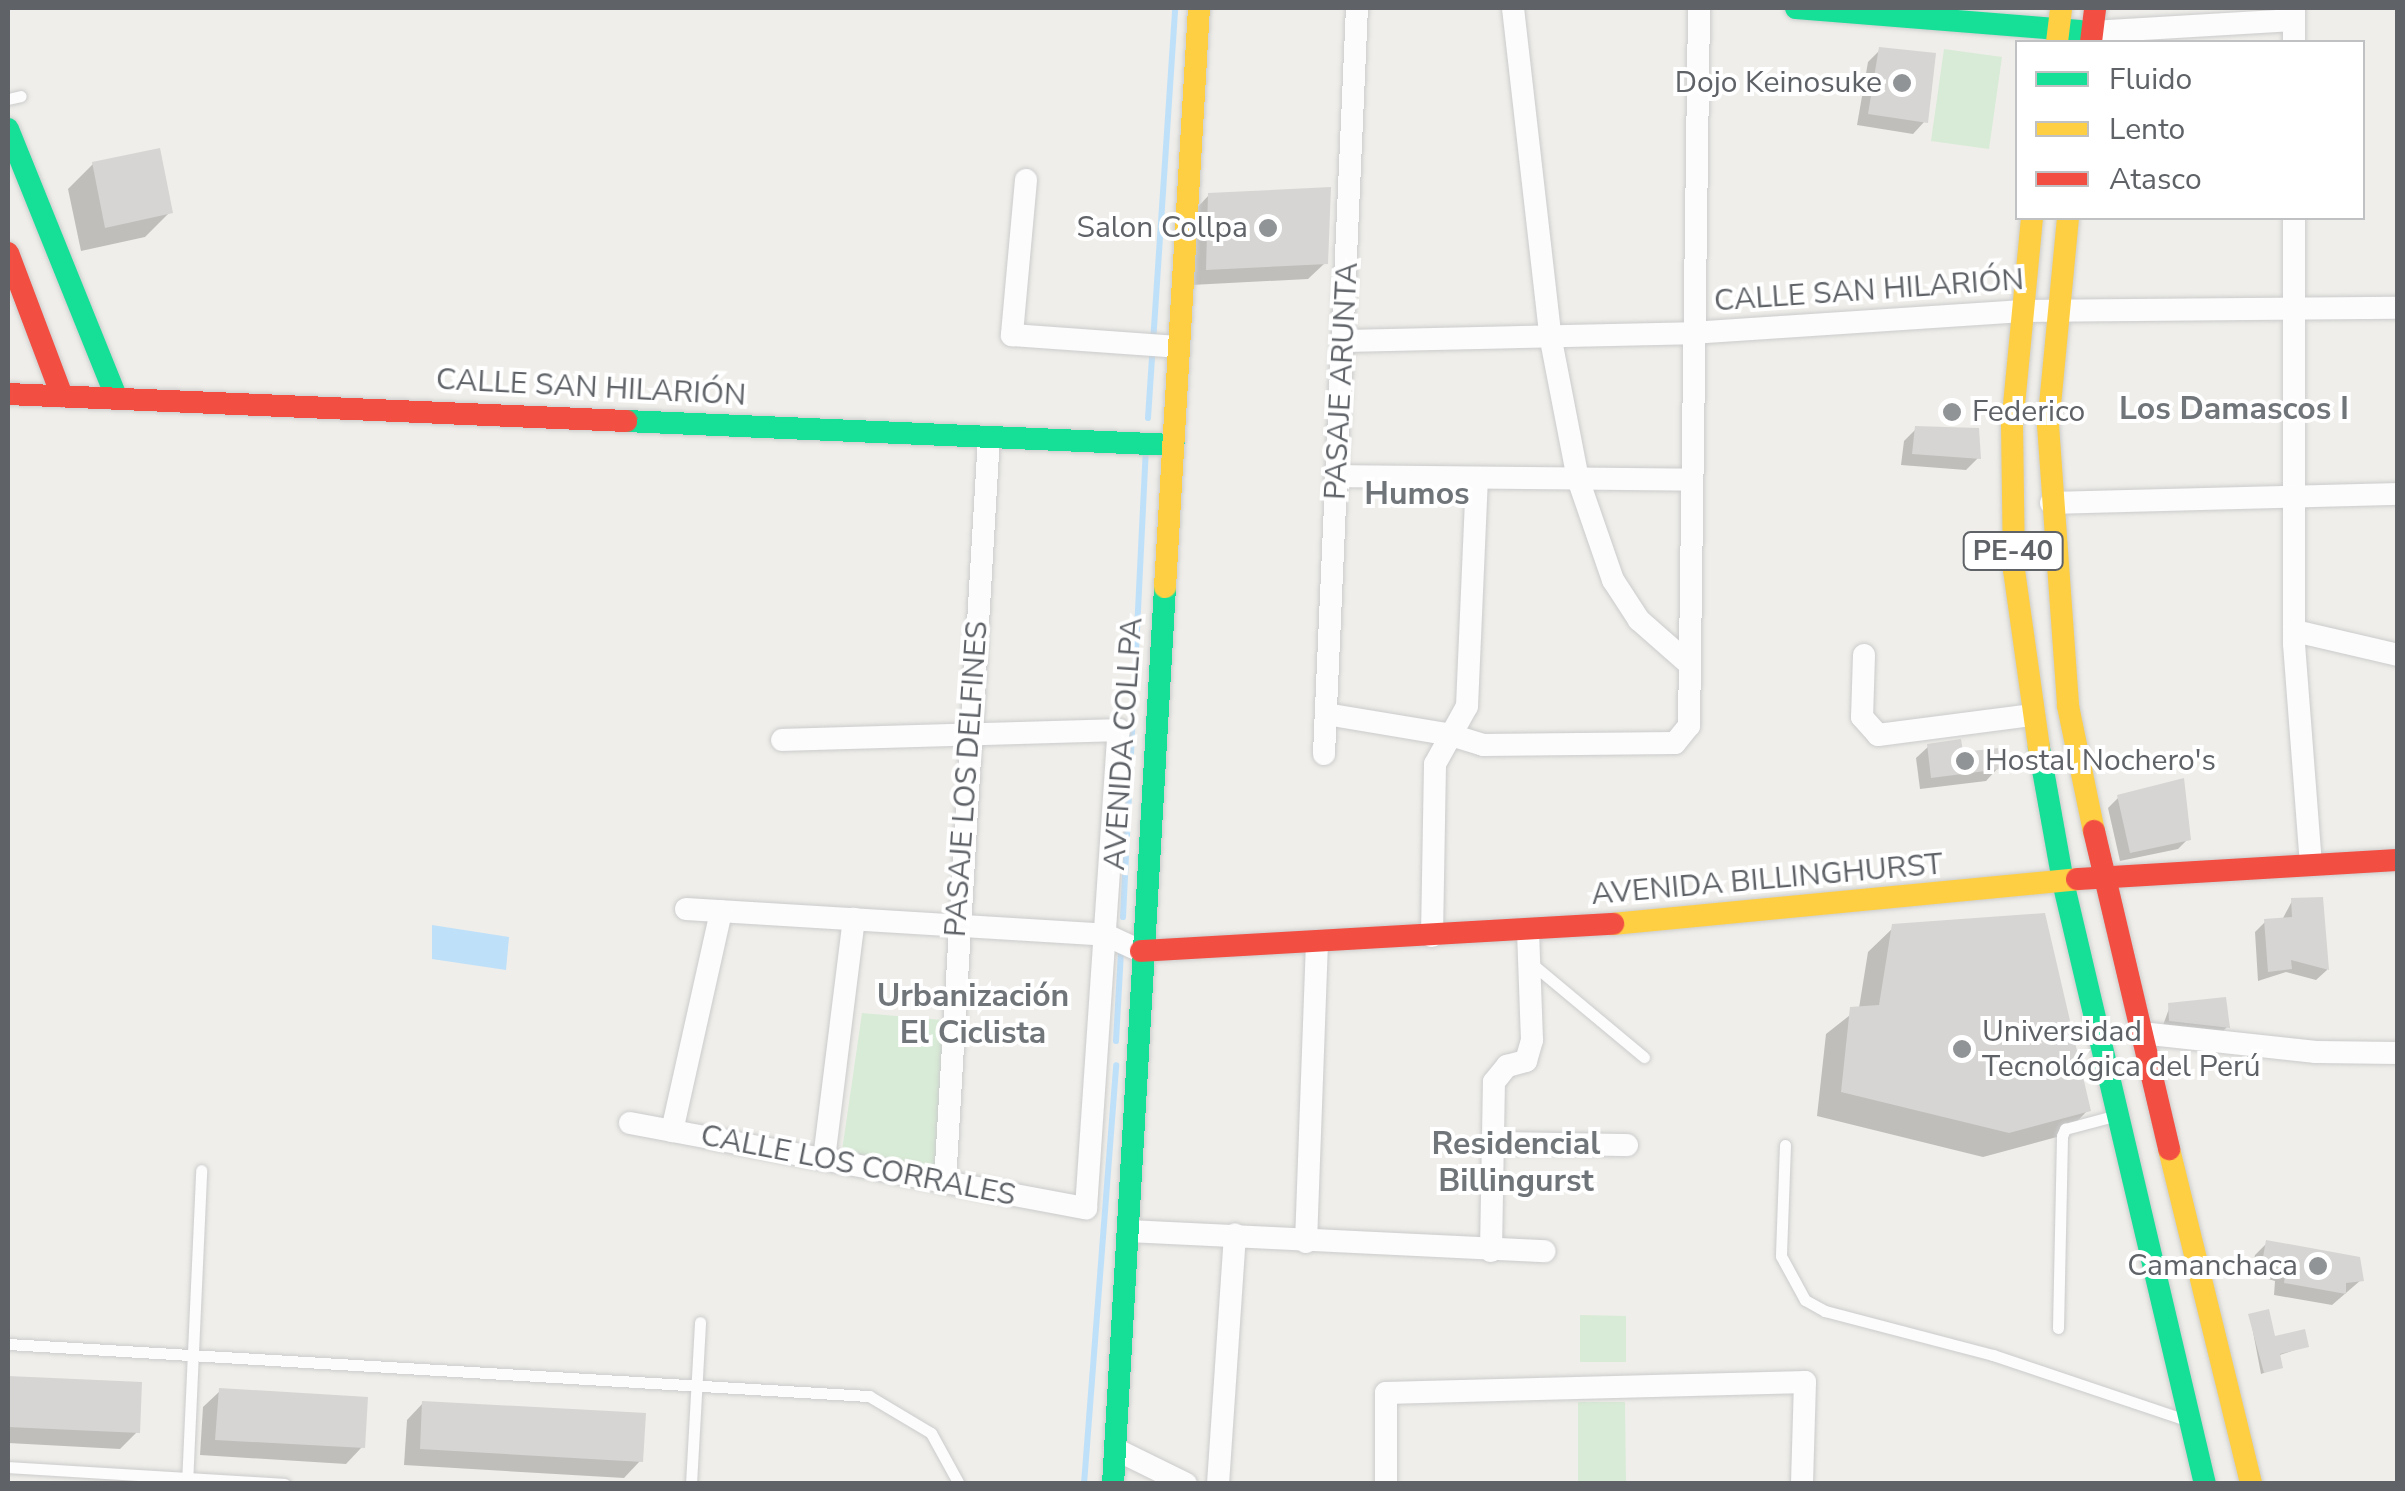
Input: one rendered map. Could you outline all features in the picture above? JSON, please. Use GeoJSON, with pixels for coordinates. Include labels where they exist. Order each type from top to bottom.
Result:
{"type":"FeatureCollection","features":[{"type":"Feature","properties":{"kind":"main road","name":"AVENIDA COLLPA"},"geometry":{"type":"LineString","coordinates":[[1113,1484],[1141,951],[1199,8]]}},
{"type":"Feature","properties":{"kind":"main road"},"geometry":{"type":"LineString","coordinates":[[1801,8],[2059,27],[2092,37],[2095,8]]}},
{"type":"Feature","properties":{"kind":"main road"},"geometry":{"type":"LineString","coordinates":[[8,129],[116,396]]}},
{"type":"Feature","properties":{"kind":"main road","name":"PE-40"},"geometry":{"type":"LineString","coordinates":[[2032,220],[2019,311],[2012,521],[2031,715],[2063,882],[2205,1484]]}},
{"type":"Feature","properties":{"kind":"main road","name":"PE-40"},"geometry":{"type":"LineString","coordinates":[[2068,220],[2055,310],[2050,504],[2068,706],[2102,876],[2251,1484]]}},
{"type":"Feature","properties":{"kind":"main road"},"geometry":{"type":"LineString","coordinates":[[8,252],[62,396]]}},
{"type":"Feature","properties":{"kind":"main road","name":"CALLE SAN HILARIÓN"},"geometry":{"type":"LineString","coordinates":[[8,394],[1172,445]]}},
{"type":"Feature","properties":{"kind":"main road","name":"AVENIDA BILLINGHURST"},"geometry":{"type":"LineString","coordinates":[[1141,951],[1528,930],[2102,876],[2398,860]]}},
{"type":"Feature","properties":{"kind":"main road"},"geometry":{"type":"LineString","coordinates":[[2099,1031],[2141,1033]]}},
{"type":"Feature","properties":{"kind":"main road"},"geometry":{"type":"LineString","coordinates":[[2163,1295],[2202,1284]]}},
{"type":"Feature","properties":{"kind":"street","name":"PASAJE ARUNTA"},"geometry":{"type":"LineString","coordinates":[[1324,754],[1357,8]]}},
{"type":"Feature","properties":{"kind":"street"},"geometry":{"type":"LineString","coordinates":[[1514,8],[1550,335],[1578,479],[1612,580],[1639,620],[1689,664]]}},
{"type":"Feature","properties":{"kind":"street"},"geometry":{"type":"LineString","coordinates":[[1326,714],[1451,735],[1483,745],[1675,743],[1689,726],[1699,8]]}},
{"type":"Feature","properties":{"kind":"street"},"geometry":{"type":"LineString","coordinates":[[2092,37],[2294,23]]}},
{"type":"Feature","properties":{"kind":"street"},"geometry":{"type":"LineString","coordinates":[[1026,180],[1012,335],[1178,348]]}},
{"type":"Feature","properties":{"kind":"street"},"geometry":{"type":"LineString","coordinates":[[2294,220],[2295,631],[2310,864]]}},
{"type":"Feature","properties":{"kind":"street","name":"CALLE SAN HILARIÓN"},"geometry":{"type":"LineString","coordinates":[[1345,341],[1692,332],[2019,311],[2398,308]]}},
{"type":"Feature","properties":{"kind":"street","name":"PASAJE LOS DELFINES"},"geometry":{"type":"LineString","coordinates":[[945,1182],[989,437]]}},
{"type":"Feature","properties":{"kind":"street"},"geometry":{"type":"LineString","coordinates":[[1336,476],[1690,480]]}},
{"type":"Feature","properties":{"kind":"street"},"geometry":{"type":"LineString","coordinates":[[1432,936],[1434,764],[1467,706],[1477,478]]}},
{"type":"Feature","properties":{"kind":"street"},"geometry":{"type":"LineString","coordinates":[[2050,504],[2398,494]]}},
{"type":"Feature","properties":{"kind":"street"},"geometry":{"type":"LineString","coordinates":[[2295,631],[2398,655]]}},
{"type":"Feature","properties":{"kind":"street"},"geometry":{"type":"LineString","coordinates":[[1864,654],[1862,718],[1878,735],[2031,715]]}},
{"type":"Feature","properties":{"kind":"street"},"geometry":{"type":"LineString","coordinates":[[782,740],[1119,730],[1099,1053],[1137,1055]]}},
{"type":"Feature","properties":{"kind":"street"},"geometry":{"type":"LineString","coordinates":[[686,909],[1106,935],[1141,951]]}},
{"type":"Feature","properties":{"kind":"street"},"geometry":{"type":"LineString","coordinates":[[672,1130],[721,911]]}},
{"type":"Feature","properties":{"kind":"street"},"geometry":{"type":"LineString","coordinates":[[824,1159],[854,920]]}},
{"type":"Feature","properties":{"kind":"street"},"geometry":{"type":"LineString","coordinates":[[1491,1251],[1494,1082],[1530,1055],[1528,930]]}},
{"type":"Feature","properties":{"kind":"street"},"geometry":{"type":"LineString","coordinates":[[1306,1242],[1317,943]]}},
{"type":"Feature","properties":{"kind":"street"},"geometry":{"type":"LineString","coordinates":[[2141,1033],[2316,1052],[2398,1053]]}},
{"type":"Feature","properties":{"kind":"street","name":"CALLE LOS CORRALES"},"geometry":{"type":"LineString","coordinates":[[630,1123],[1086,1208],[1099,1053]]}},
{"type":"Feature","properties":{"kind":"street"},"geometry":{"type":"LineString","coordinates":[[1493,1143],[1627,1145]]}},
{"type":"Feature","properties":{"kind":"street"},"geometry":{"type":"LineString","coordinates":[[1129,1231],[1546,1252]]}},
{"type":"Feature","properties":{"kind":"street"},"geometry":{"type":"LineString","coordinates":[[1218,1484],[1235,1235]]}},
{"type":"Feature","properties":{"kind":"street"},"geometry":{"type":"LineString","coordinates":[[1386,1484],[1386,1393],[1805,1382],[1802,1484]]}},
{"type":"Feature","properties":{"kind":"street"},"geometry":{"type":"LineString","coordinates":[[1115,1449],[1186,1484]]}},
{"type":"Feature","properties":{"kind":"lane"},"geometry":{"type":"LineString","coordinates":[[8,99],[21,96]]}},
{"type":"Feature","properties":{"kind":"lane"},"geometry":{"type":"LineString","coordinates":[[1528,960],[1644,1057]]}},
{"type":"Feature","properties":{"kind":"lane"},"geometry":{"type":"LineString","coordinates":[[2058,1328],[2062,1136],[2066,1129],[2119,1114]]}},
{"type":"Feature","properties":{"kind":"lane"},"geometry":{"type":"LineString","coordinates":[[1785,1145],[1781,1256],[1805,1300],[1825,1312],[1993,1355],[2192,1422]]}},
{"type":"Feature","properties":{"kind":"lane"},"geometry":{"type":"LineString","coordinates":[[187,1480],[201,1170]]}},
{"type":"Feature","properties":{"kind":"lane"},"geometry":{"type":"LineString","coordinates":[[691,1484],[700,1322]]}},
{"type":"Feature","properties":{"kind":"lane"},"geometry":{"type":"LineString","coordinates":[[8,1344],[696,1386],[887,1402],[931,1432],[959,1484]]}},
{"type":"Feature","properties":{"kind":"lane"},"geometry":{"type":"LineString","coordinates":[[8,1467],[284,1484]]}},
{"type":"Feature","properties":{"kind":"green space"},"geometry":{"type":"Polygon","coordinates":[[[1944,49],[2002,57],[1989,149],[1931,141],[1944,49]]]}},
{"type":"Feature","properties":{"kind":"green space"},"geometry":{"type":"Polygon","coordinates":[[[862,1013],[954,1021],[943,1179],[841,1158],[862,1013]]]}},
{"type":"Feature","properties":{"kind":"green space"},"geometry":{"type":"Polygon","coordinates":[[[1580,1315],[1626,1316],[1626,1362],[1580,1362],[1580,1315]]]}},
{"type":"Feature","properties":{"kind":"green space"},"geometry":{"type":"Polygon","coordinates":[[[1578,1402],[1625,1402],[1626,1483],[1578,1483],[1578,1402]]]}},
{"type":"Feature","properties":{"kind":"water"},"geometry":{"type":"Polygon","coordinates":[[[432,925],[509,937],[506,970],[432,959],[432,925]]]}},
{"type":"Feature","properties":{"kind":"building","name":"Dojo Keinosuke"},"geometry":{"type":"Polygon","coordinates":[[[1879,47],[1936,53],[1928,123],[1868,114],[1879,47]]]}},
{"type":"Feature","properties":{"kind":"building"},"geometry":{"type":"Polygon","coordinates":[[[160,148],[173,213],[105,228],[92,162],[160,148]]]}},
{"type":"Feature","properties":{"kind":"building","name":"Salon Collpa"},"geometry":{"type":"Polygon","coordinates":[[[1331,187],[1328,264],[1206,270],[1208,193],[1331,187]]]}},
{"type":"Feature","properties":{"kind":"building"},"geometry":{"type":"Polygon","coordinates":[[[1915,426],[1979,428],[1981,459],[1912,454],[1915,426]]]}},
{"type":"Feature","properties":{"kind":"building","name":"Hostal Nochero's"},"geometry":{"type":"Polygon","coordinates":[[[1961,739],[1963,752],[1998,748],[2001,769],[1931,778],[1927,744],[1961,739]]]}},
{"type":"Feature","properties":{"kind":"building"},"geometry":{"type":"Polygon","coordinates":[[[2184,778],[2191,840],[2130,853],[2117,795],[2184,778]]]}},
{"type":"Feature","properties":{"kind":"building"},"geometry":{"type":"Polygon","coordinates":[[[2323,897],[2329,970],[2291,960],[2292,969],[2268,972],[2264,919],[2292,917],[2291,898],[2323,897]]]}},
{"type":"Feature","properties":{"kind":"building","name":"Universidad Tecnológica del Perú"},"geometry":{"type":"Polygon","coordinates":[[[2045,913],[2091,1111],[2009,1133],[1841,1092],[1850,1007],[1879,1005],[1892,924],[2045,913]]]}},
{"type":"Feature","properties":{"kind":"building"},"geometry":{"type":"Polygon","coordinates":[[[2226,997],[2230,1028],[2169,1021],[2168,1003],[2226,997]]]}},
{"type":"Feature","properties":{"kind":"building","name":"Camanchaca"},"geometry":{"type":"Polygon","coordinates":[[[2266,1240],[2360,1257],[2364,1281],[2346,1283],[2346,1294],[2284,1283],[2286,1269],[2262,1263],[2266,1240]]]}},
{"type":"Feature","properties":{"kind":"building"},"geometry":{"type":"Polygon","coordinates":[[[2269,1309],[2275,1336],[2305,1329],[2309,1347],[2280,1354],[2283,1368],[2264,1373],[2248,1314],[2269,1309]]]}},
{"type":"Feature","properties":{"kind":"building"},"geometry":{"type":"Polygon","coordinates":[[[8,1376],[142,1382],[140,1433],[8,1427],[8,1376]]]}},
{"type":"Feature","properties":{"kind":"building"},"geometry":{"type":"Polygon","coordinates":[[[219,1388],[368,1397],[365,1448],[215,1440],[219,1388]]]}},
{"type":"Feature","properties":{"kind":"building"},"geometry":{"type":"Polygon","coordinates":[[[422,1401],[646,1413],[643,1462],[420,1449],[422,1401]]]}},
{"type":"Feature","properties":{"kind":"waterway"},"geometry":{"type":"LineString","coordinates":[[1148,418],[1175,8]]}},
{"type":"Feature","properties":{"kind":"waterway"},"geometry":{"type":"LineString","coordinates":[[1123,917],[1146,454]]}},
{"type":"Feature","properties":{"kind":"waterway"},"geometry":{"type":"LineString","coordinates":[[1116,1041],[1121,952]]}},
{"type":"Feature","properties":{"kind":"waterway"},"geometry":{"type":"LineString","coordinates":[[1084,1484],[1116,1065]]}},
{"type":"Feature","properties":{"kind":"traffic: fast"},"geometry":{"type":"LineString","coordinates":[[1796,8],[2080,31]]}},
{"type":"Feature","properties":{"kind":"traffic: fast"},"geometry":{"type":"LineString","coordinates":[[8,129],[116,396]]}},
{"type":"Feature","properties":{"kind":"traffic: fast"},"geometry":{"type":"LineString","coordinates":[[626,421],[1173,445]]}},
{"type":"Feature","properties":{"kind":"traffic: fast"},"geometry":{"type":"LineString","coordinates":[[1113,1484],[1165,587]]}},
{"type":"Feature","properties":{"kind":"traffic: fast"},"geometry":{"type":"LineString","coordinates":[[2039,748],[2063,882],[2205,1484]]}},
{"type":"Feature","properties":{"kind":"traffic: slow"},"geometry":{"type":"LineString","coordinates":[[1165,587],[1199,8]]}},
{"type":"Feature","properties":{"kind":"traffic: slow"},"geometry":{"type":"LineString","coordinates":[[2057,40],[2061,8]]}},
{"type":"Feature","properties":{"kind":"traffic: slow"},"geometry":{"type":"LineString","coordinates":[[2032,220],[2012,424],[2014,570],[2039,748]]}},
{"type":"Feature","properties":{"kind":"traffic: slow"},"geometry":{"type":"LineString","coordinates":[[2068,220],[2048,425],[2068,706],[2094,831]]}},
{"type":"Feature","properties":{"kind":"traffic: slow"},"geometry":{"type":"LineString","coordinates":[[1613,924],[2077,879]]}},
{"type":"Feature","properties":{"kind":"traffic: slow"},"geometry":{"type":"LineString","coordinates":[[2169,1149],[2251,1484]]}},
{"type":"Feature","properties":{"kind":"traffic: jam"},"geometry":{"type":"LineString","coordinates":[[2091,40],[2095,8]]}},
{"type":"Feature","properties":{"kind":"traffic: jam"},"geometry":{"type":"LineString","coordinates":[[8,253],[62,396]]}},
{"type":"Feature","properties":{"kind":"traffic: jam"},"geometry":{"type":"LineString","coordinates":[[8,394],[626,421]]}},
{"type":"Feature","properties":{"kind":"traffic: jam"},"geometry":{"type":"LineString","coordinates":[[2094,831],[2169,1149]]}},
{"type":"Feature","properties":{"kind":"traffic: jam"},"geometry":{"type":"LineString","coordinates":[[2077,879],[2398,860]]}},
{"type":"Feature","properties":{"kind":"traffic: jam"},"geometry":{"type":"LineString","coordinates":[[1141,951],[1613,924]]}},
{"type":"Feature","properties":{"kind":"place","name":"Dojo Keinosuke"},"geometry":{"type":"Point","coordinates":[1902,83]}},
{"type":"Feature","properties":{"kind":"place","name":"Salon Collpa"},"geometry":{"type":"Point","coordinates":[1268,228]}},
{"type":"Feature","properties":{"kind":"place","name":"Federico"},"geometry":{"type":"Point","coordinates":[1952,412]}},
{"type":"Feature","properties":{"kind":"place","name":"Hostal Nochero's"},"geometry":{"type":"Point","coordinates":[1965,761]}},
{"type":"Feature","properties":{"kind":"place","name":"Universidad Tecnológica del Perú"},"geometry":{"type":"Point","coordinates":[1962,1049]}},
{"type":"Feature","properties":{"kind":"place","name":"Camanchaca"},"geometry":{"type":"Point","coordinates":[2318,1266]}},
{"type":"Feature","properties":{"kind":"district","name":"Los Damascos I"},"geometry":{"type":"Point","coordinates":[2234,409]}},
{"type":"Feature","properties":{"kind":"district","name":"Humos"},"geometry":{"type":"Point","coordinates":[1417,494]}},
{"type":"Feature","properties":{"kind":"district","name":"Urbanización El Ciclista"},"geometry":{"type":"Point","coordinates":[973,1016]}},
{"type":"Feature","properties":{"kind":"district","name":"Residencial Billingurst"},"geometry":{"type":"Point","coordinates":[1516,1164]}}]}
